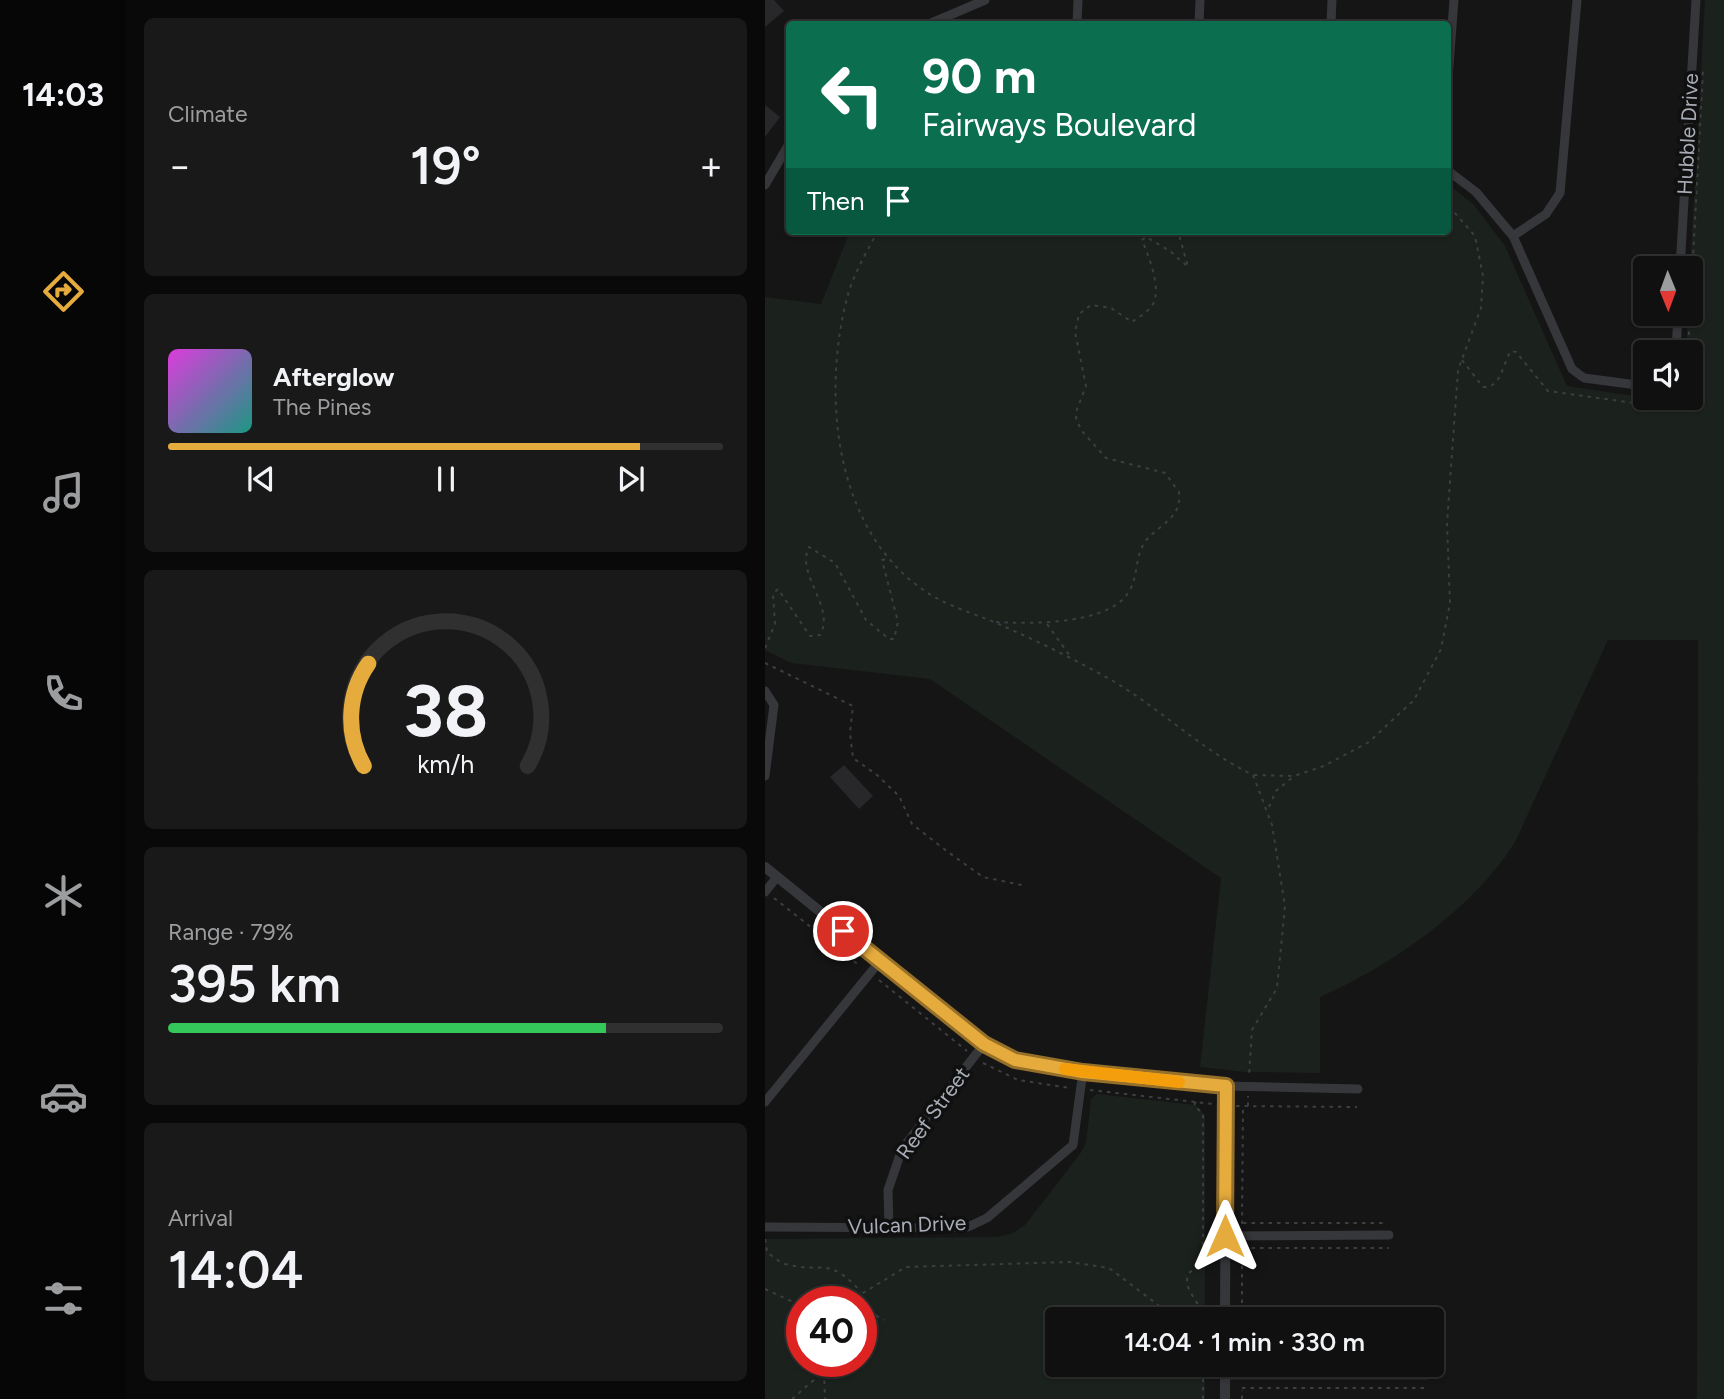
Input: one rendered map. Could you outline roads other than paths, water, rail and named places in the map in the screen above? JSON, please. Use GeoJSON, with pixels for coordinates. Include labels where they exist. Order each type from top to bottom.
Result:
{"type":"FeatureCollection","features":[{"type":"Feature","properties":{"kind":"street"},"geometry":{"type":"LineString","coordinates":[[936,21],[985,0]]}},
{"type":"Feature","properties":{"kind":"street"},"geometry":{"type":"LineString","coordinates":[[1077,21],[1078,0]]}},
{"type":"Feature","properties":{"kind":"street"},"geometry":{"type":"LineString","coordinates":[[1199,21],[1200,0]]}},
{"type":"Feature","properties":{"kind":"street"},"geometry":{"type":"LineString","coordinates":[[1331,21],[1332,0]]}},
{"type":"Feature","properties":{"kind":"street"},"geometry":{"type":"LineString","coordinates":[[1451,39],[1454,0]]}},
{"type":"Feature","properties":{"kind":"street"},"geometry":{"type":"LineString","coordinates":[[1513,236],[1546,214],[1560,193],[1577,0]]}},
{"type":"Feature","properties":{"kind":"street","name":"Hubble Drive"},"geometry":{"type":"LineString","coordinates":[[1681,256],[1696,0]]}},
{"type":"Feature","properties":{"kind":"street"},"geometry":{"type":"LineString","coordinates":[[765,185],[786,149]]}},
{"type":"Feature","properties":{"kind":"street"},"geometry":{"type":"LineString","coordinates":[[1451,173],[1476,192],[1513,236],[1572,369],[1584,378],[1633,384]]}},
{"type":"Feature","properties":{"kind":"street"},"geometry":{"type":"LineString","coordinates":[[765,691],[774,705],[765,776]]}},
{"type":"Feature","properties":{"kind":"street"},"geometry":{"type":"LineString","coordinates":[[765,867],[984,1044],[1015,1060],[1083,1072],[1226,1086],[1358,1089]]}},
{"type":"Feature","properties":{"kind":"street"},"geometry":{"type":"LineString","coordinates":[[765,892],[777,877]]}},
{"type":"Feature","properties":{"kind":"street"},"geometry":{"type":"LineString","coordinates":[[765,1102],[880,961]]}},
{"type":"Feature","properties":{"kind":"street","name":"Reef Street"},"geometry":{"type":"LineString","coordinates":[[889,1228],[888,1190],[902,1149],[984,1044]]}},
{"type":"Feature","properties":{"kind":"street","name":"Vulcan Drive"},"geometry":{"type":"LineString","coordinates":[[765,1228],[968,1227],[987,1218],[1072,1145],[1083,1072]]}},
{"type":"Feature","properties":{"kind":"street"},"geometry":{"type":"LineString","coordinates":[[1225,1307],[1226,1086]]}},
{"type":"Feature","properties":{"kind":"street"},"geometry":{"type":"LineString","coordinates":[[1225,1236],[1389,1235]]}},
{"type":"Feature","properties":{"kind":"street"},"geometry":{"type":"LineString","coordinates":[[1225,1377],[1225,1399]]}}]}
